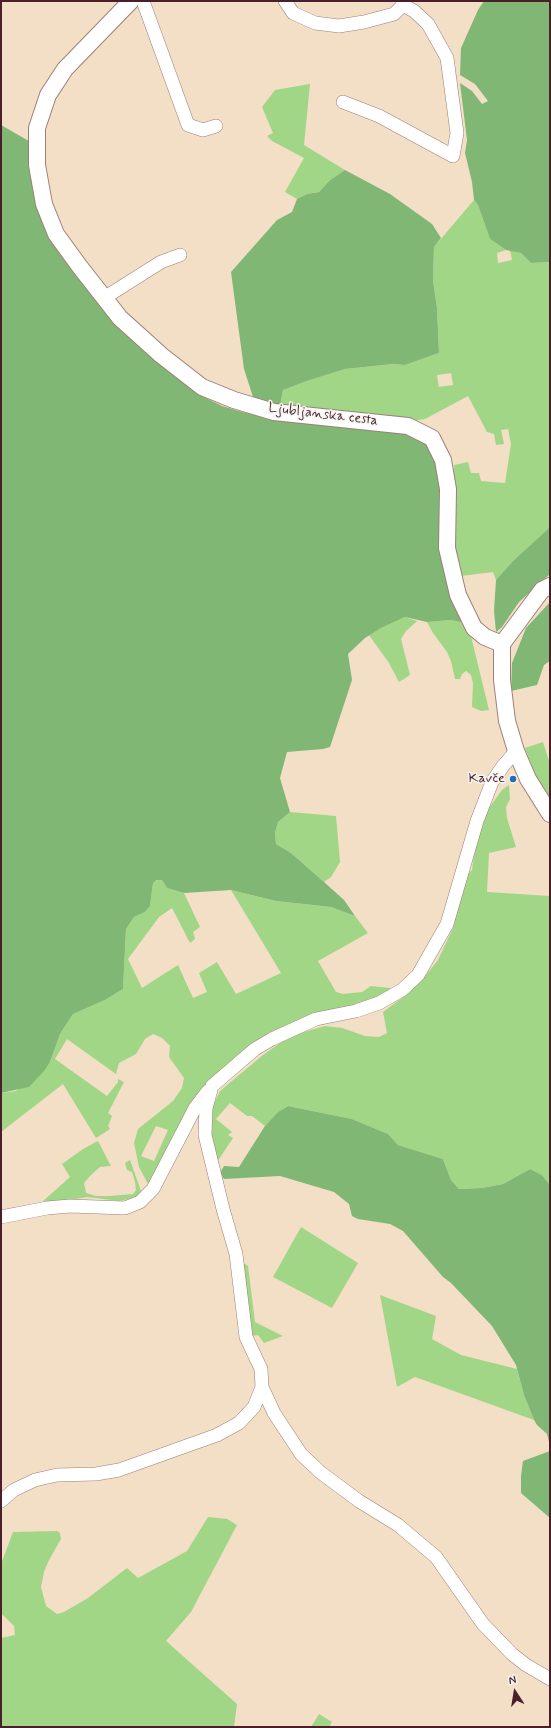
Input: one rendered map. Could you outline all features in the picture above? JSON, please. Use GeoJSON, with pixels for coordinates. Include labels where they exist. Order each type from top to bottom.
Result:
{"type":"FeatureCollection","features":[{"type":"Feature","properties":{"kind":"street","name":"Ljubljanska cesta"},"geometry":{"type":"LineString","coordinates":[[131,1],[65,69],[48,95],[37,128],[37,165],[44,204],[56,234],[120,318],[161,355],[202,387],[234,400],[274,412],[408,426],[432,438],[443,460],[448,489],[447,548],[458,595],[474,628],[485,637],[502,644]]}},
{"type":"Feature","properties":{"kind":"street"},"geometry":{"type":"LineString","coordinates":[[143,1],[188,125],[203,130],[216,126]]}},
{"type":"Feature","properties":{"kind":"street"},"geometry":{"type":"LineString","coordinates":[[285,1],[293,13],[314,23],[339,26],[382,18],[394,14],[402,3],[414,11],[428,24],[447,58],[457,133],[453,156],[378,116],[343,102]]}},
{"type":"Feature","properties":{"kind":"street"},"geometry":{"type":"LineString","coordinates":[[104,298],[161,262],[180,255]]}},
{"type":"Feature","properties":{"kind":"street"},"geometry":{"type":"LineString","coordinates":[[550,586],[542,590],[502,644],[502,680],[507,721],[516,751],[528,779],[550,814]]}},
{"type":"Feature","properties":{"kind":"street"},"geometry":{"type":"LineString","coordinates":[[1,1217],[47,1208],[70,1206],[125,1208],[140,1202],[153,1189],[195,1108],[212,1086],[255,1050],[272,1039],[316,1019],[356,1011],[379,1003],[402,990],[418,975],[447,924],[477,821],[492,782],[516,751]]}},
{"type":"Feature","properties":{"kind":"street"},"geometry":{"type":"LineString","coordinates":[[212,1086],[206,1108],[205,1135],[223,1210],[236,1254],[246,1337],[261,1369],[262,1386],[274,1413],[301,1454],[320,1472],[359,1501],[398,1525],[431,1552],[483,1624],[512,1654],[526,1665],[550,1679]]}},
{"type":"Feature","properties":{"kind":"street"},"geometry":{"type":"LineString","coordinates":[[1,1501],[14,1490],[35,1480],[57,1475],[96,1474],[119,1470],[216,1435],[240,1423],[254,1407],[262,1386]]}},
{"type":"Feature","properties":{"kind":"green space"},"geometry":{"type":"Polygon","coordinates":[[[484,1],[550,1],[550,262],[531,263],[521,253],[506,250],[490,239],[478,205],[474,200],[472,182],[465,153],[467,140],[460,83],[472,91],[482,104],[488,101],[475,84],[460,75],[461,48],[478,10],[484,1]]]}},
{"type":"Feature","properties":{"kind":"green space"},"geometry":{"type":"Polygon","coordinates":[[[310,84],[304,145],[345,170],[330,180],[319,192],[307,194],[297,199],[285,192],[304,158],[272,141],[267,136],[273,133],[262,107],[275,90],[310,84]]]}},
{"type":"Feature","properties":{"kind":"green space"},"geometry":{"type":"Polygon","coordinates":[[[1,125],[34,144],[37,201],[114,323],[169,372],[198,394],[222,406],[274,419],[402,432],[425,441],[438,459],[464,623],[451,620],[427,622],[405,617],[381,628],[365,638],[348,654],[352,680],[330,747],[287,752],[280,778],[290,812],[278,822],[275,833],[276,844],[291,853],[344,900],[355,916],[331,907],[276,901],[231,890],[184,893],[167,888],[162,880],[157,880],[153,883],[150,906],[145,912],[134,917],[126,929],[123,989],[105,1000],[73,1014],[60,1034],[50,1062],[29,1087],[1,1093],[1,125]]]}},
{"type":"Feature","properties":{"kind":"green space"},"geometry":{"type":"Polygon","coordinates":[[[345,170],[390,194],[432,224],[441,238],[434,247],[433,280],[437,308],[439,353],[405,365],[393,364],[345,369],[307,381],[283,390],[280,406],[254,400],[244,369],[231,272],[277,220],[292,212],[297,199],[307,194],[319,192],[330,180],[345,170]]]}},
{"type":"Feature","properties":{"kind":"green space"},"geometry":{"type":"Polygon","coordinates":[[[474,200],[478,205],[490,239],[506,250],[497,253],[498,263],[512,260],[510,250],[521,253],[531,263],[550,262],[550,527],[513,561],[496,580],[493,572],[461,576],[453,539],[454,465],[468,462],[471,473],[479,473],[481,481],[505,483],[511,444],[508,429],[501,430],[504,444],[496,445],[494,434],[487,432],[468,396],[425,419],[410,421],[280,406],[283,390],[307,381],[345,369],[393,364],[405,365],[439,353],[437,308],[433,280],[434,247],[474,200]],[[451,373],[437,375],[439,387],[453,385],[451,373]]]}},
{"type":"Feature","properties":{"kind":"green space"},"geometry":{"type":"Polygon","coordinates":[[[550,527],[550,574],[519,602],[502,627],[496,632],[494,611],[496,580],[513,561],[550,527]]]}},
{"type":"Feature","properties":{"kind":"green space"},"geometry":{"type":"Polygon","coordinates":[[[550,602],[550,661],[544,665],[537,685],[511,691],[512,663],[526,628],[550,602]]]}},
{"type":"Feature","properties":{"kind":"green space"},"geometry":{"type":"Polygon","coordinates":[[[405,617],[417,621],[406,631],[401,639],[410,675],[399,682],[389,663],[369,635],[405,617]]]}},
{"type":"Feature","properties":{"kind":"green space"},"geometry":{"type":"Polygon","coordinates":[[[451,620],[464,623],[470,632],[489,710],[481,711],[472,707],[473,683],[471,675],[466,671],[462,674],[460,679],[455,679],[451,661],[447,652],[427,622],[451,620]]]}},
{"type":"Feature","properties":{"kind":"green space"},"geometry":{"type":"Polygon","coordinates":[[[543,742],[550,764],[550,799],[534,772],[525,748],[543,742]]]}},
{"type":"Feature","properties":{"kind":"green space"},"geometry":{"type":"Polygon","coordinates":[[[509,785],[510,799],[506,807],[507,818],[516,847],[489,853],[487,892],[550,896],[550,1185],[542,1175],[530,1169],[503,1184],[482,1188],[459,1189],[451,1180],[443,1159],[398,1145],[388,1134],[352,1119],[288,1106],[278,1112],[265,1126],[252,1116],[247,1116],[230,1103],[216,1119],[232,1132],[228,1135],[233,1138],[217,1162],[213,1162],[209,1114],[220,1091],[263,1055],[280,1043],[297,1034],[325,1026],[342,1028],[365,1036],[379,1037],[387,1033],[383,1012],[410,992],[438,960],[454,926],[455,915],[466,877],[472,870],[476,839],[489,808],[502,790],[509,785]]]}},
{"type":"Feature","properties":{"kind":"green space"},"geometry":{"type":"Polygon","coordinates":[[[290,812],[336,816],[340,862],[331,877],[324,882],[291,853],[276,844],[275,833],[278,822],[290,812]]]}},
{"type":"Feature","properties":{"kind":"green space"},"geometry":{"type":"Polygon","coordinates":[[[158,880],[162,880],[167,888],[184,893],[200,927],[193,932],[195,939],[190,943],[172,908],[159,917],[128,959],[142,988],[178,965],[193,998],[207,992],[199,973],[217,962],[236,994],[281,973],[231,890],[276,901],[331,907],[355,916],[368,933],[318,961],[336,992],[343,994],[362,992],[371,986],[390,988],[392,992],[351,1008],[232,1063],[152,1184],[148,1184],[139,1167],[134,1143],[138,1129],[173,1101],[182,1088],[184,1078],[169,1057],[170,1046],[162,1038],[153,1034],[145,1039],[136,1054],[119,1063],[116,1074],[67,1039],[55,1059],[107,1096],[118,1082],[118,1079],[124,1082],[108,1113],[112,1116],[108,1126],[110,1129],[96,1138],[63,1084],[1,1132],[1,1093],[16,1091],[50,1062],[60,1034],[73,1014],[105,1000],[123,989],[126,929],[134,917],[145,912],[150,906],[153,883],[158,880]],[[156,1126],[141,1156],[154,1161],[168,1130],[156,1126]]]}},
{"type":"Feature","properties":{"kind":"green space"},"geometry":{"type":"Polygon","coordinates":[[[288,1106],[352,1119],[388,1134],[398,1145],[443,1159],[451,1180],[459,1189],[482,1188],[503,1184],[530,1169],[542,1175],[550,1185],[550,1446],[547,1434],[537,1425],[534,1420],[524,1395],[516,1365],[492,1326],[451,1283],[443,1277],[403,1231],[390,1224],[358,1219],[352,1216],[349,1204],[334,1192],[280,1176],[224,1179],[220,1173],[224,1166],[239,1167],[265,1126],[278,1112],[288,1106]]]}},
{"type":"Feature","properties":{"kind":"green space"},"geometry":{"type":"Polygon","coordinates":[[[98,1141],[111,1166],[100,1167],[91,1175],[84,1183],[86,1193],[96,1196],[133,1194],[136,1190],[135,1182],[132,1172],[127,1170],[125,1163],[130,1160],[141,1191],[136,1197],[120,1201],[87,1197],[42,1205],[42,1202],[70,1177],[62,1164],[83,1149],[98,1141]]]}},
{"type":"Feature","properties":{"kind":"green space"},"geometry":{"type":"Polygon","coordinates":[[[301,1227],[358,1263],[332,1308],[273,1277],[301,1227]]]}},
{"type":"Feature","properties":{"kind":"green space"},"geometry":{"type":"Polygon","coordinates":[[[242,1262],[248,1266],[255,1322],[283,1336],[264,1343],[258,1335],[251,1336],[242,1262]]]}},
{"type":"Feature","properties":{"kind":"green space"},"geometry":{"type":"Polygon","coordinates":[[[380,1295],[436,1316],[432,1339],[461,1355],[517,1369],[524,1395],[534,1420],[415,1377],[397,1387],[380,1295]]]}},
{"type":"Feature","properties":{"kind":"green space"},"geometry":{"type":"Polygon","coordinates":[[[550,1451],[550,1518],[521,1493],[521,1476],[523,1461],[550,1451]]]}},
{"type":"Feature","properties":{"kind":"green space"},"geometry":{"type":"Polygon","coordinates":[[[208,1517],[227,1519],[237,1525],[191,1612],[166,1641],[237,1704],[234,1727],[1,1727],[1,1638],[15,1635],[14,1626],[1,1613],[1,1564],[13,1532],[57,1531],[60,1533],[61,1539],[44,1572],[41,1587],[46,1606],[57,1614],[64,1612],[88,1598],[127,1568],[138,1578],[187,1551],[208,1517]]]}},
{"type":"Feature","properties":{"kind":"green space"},"geometry":{"type":"Polygon","coordinates":[[[319,1714],[332,1722],[329,1727],[311,1727],[319,1714]]]}},
{"type":"Feature","properties":{"kind":"place","name":"Kavče"},"geometry":{"type":"Point","coordinates":[513,779]}}]}
